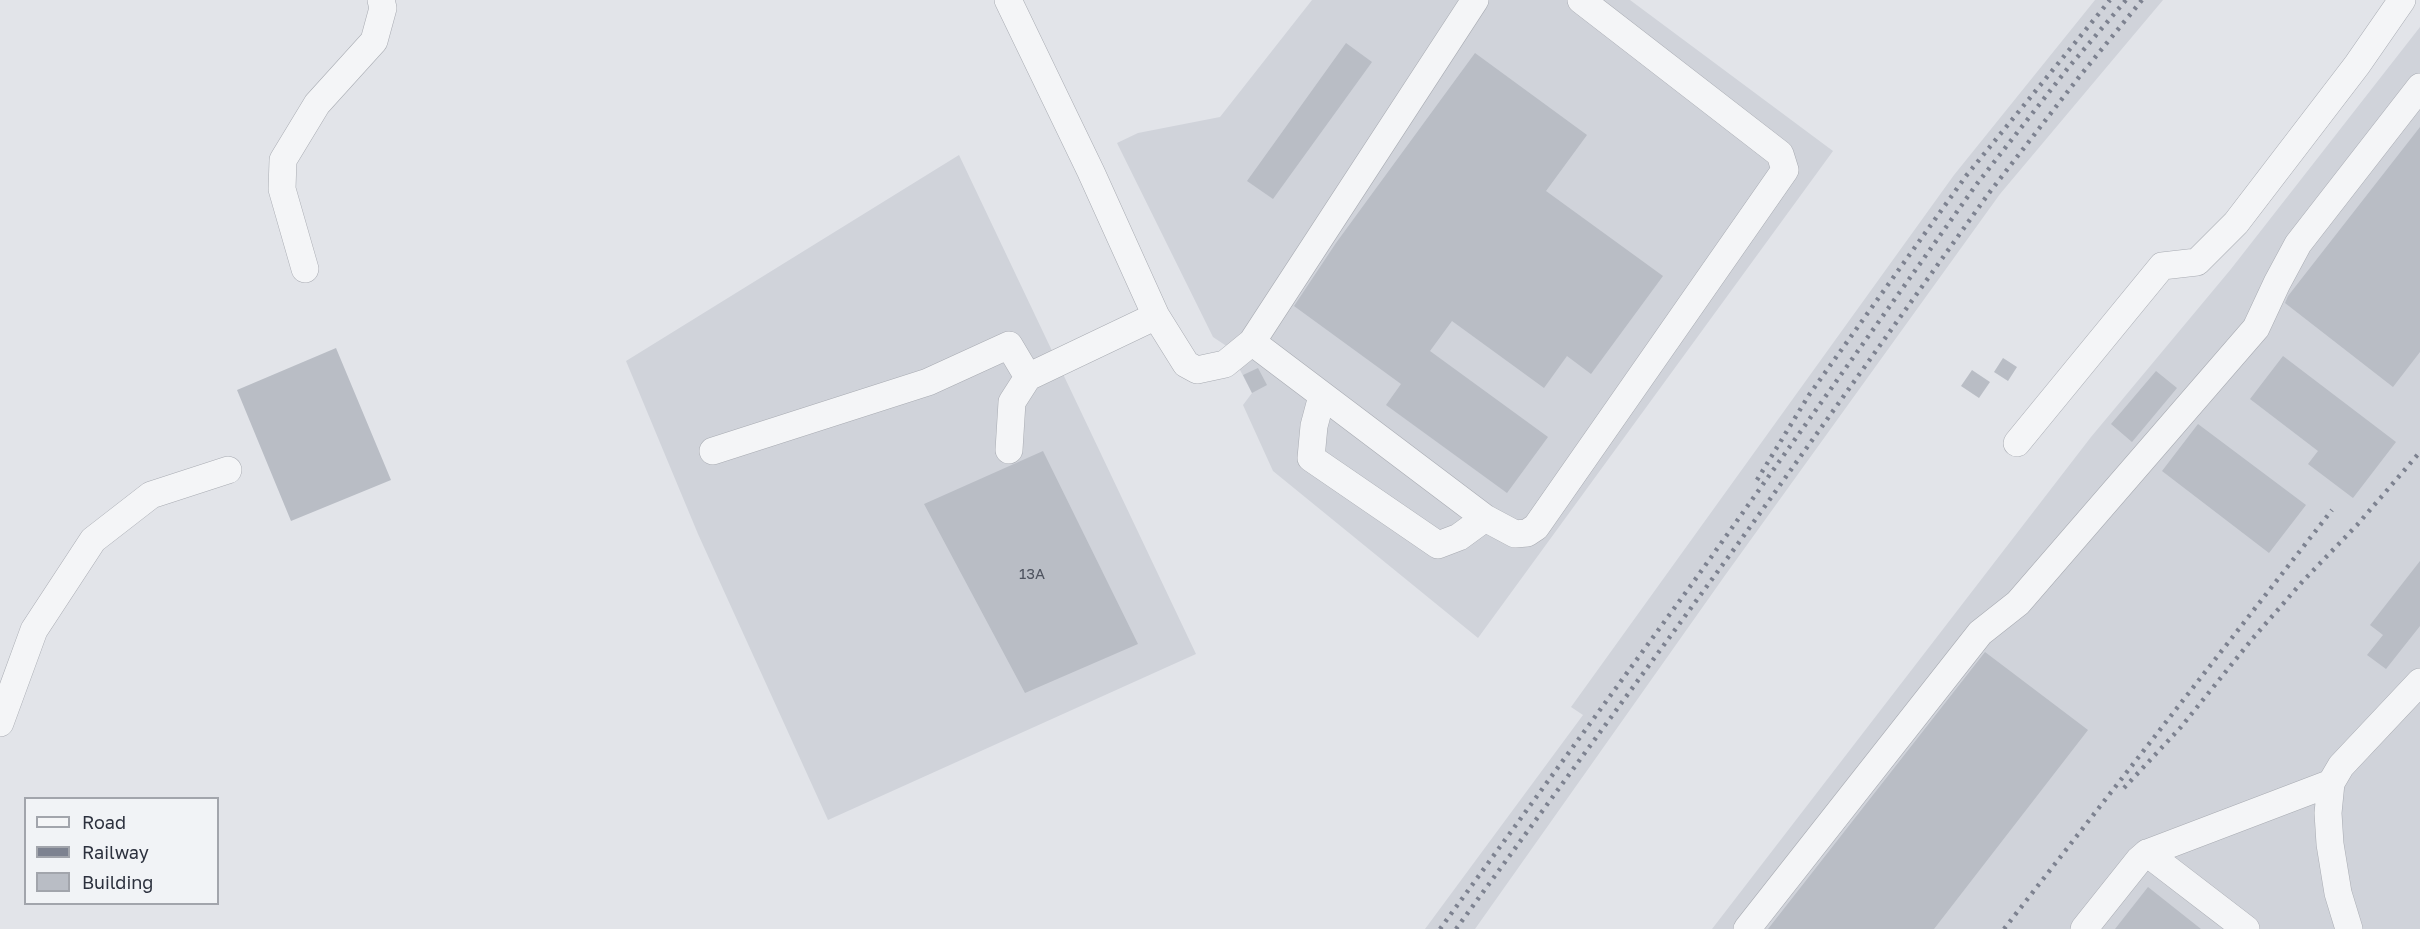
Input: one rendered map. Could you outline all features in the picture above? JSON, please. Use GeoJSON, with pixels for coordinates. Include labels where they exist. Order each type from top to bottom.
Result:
{"type":"FeatureCollection","features":[{"type":"Feature","properties":{"kind":"street"},"geometry":{"type":"LineString","coordinates":[[305,269],[282,189],[283,160],[317,104],[374,41],[383,8],[381,0]]}},
{"type":"Feature","properties":{"kind":"street"},"geometry":{"type":"LineString","coordinates":[[1008,0],[1091,172],[1156,316],[1186,364],[1197,370],[1225,364],[1252,342],[1475,0]]}},
{"type":"Feature","properties":{"kind":"street"},"geometry":{"type":"LineString","coordinates":[[1252,342],[1485,518],[1515,534],[1527,533],[1536,527],[1785,170],[1780,154],[1581,0]]}},
{"type":"Feature","properties":{"kind":"street"},"geometry":{"type":"LineString","coordinates":[[2017,443],[2162,266],[2197,262],[2236,223],[2357,65],[2402,0]]}},
{"type":"Feature","properties":{"kind":"street"},"geometry":{"type":"LineString","coordinates":[[1747,929],[1980,633],[2018,603],[2256,328],[2298,244],[2420,87]]}},
{"type":"Feature","properties":{"kind":"street"},"geometry":{"type":"LineString","coordinates":[[1009,450],[1012,402],[1028,377],[1156,316]]}},
{"type":"Feature","properties":{"kind":"street"},"geometry":{"type":"LineString","coordinates":[[713,451],[928,382],[1009,345],[1028,377]]}},
{"type":"Feature","properties":{"kind":"street"},"geometry":{"type":"LineString","coordinates":[[1322,396],[1314,426],[1311,458],[1437,545],[1460,537],[1485,518]]}},
{"type":"Feature","properties":{"kind":"street"},"geometry":{"type":"LineString","coordinates":[[0,723],[34,630],[93,540],[151,495],[228,470]]}},
{"type":"Feature","properties":{"kind":"street"},"geometry":{"type":"LineString","coordinates":[[2349,929],[2338,893],[2330,844],[2328,813],[2331,783],[2341,766],[2420,682]]}},
{"type":"Feature","properties":{"kind":"street"},"geometry":{"type":"LineString","coordinates":[[2084,929],[2147,853],[2331,783]]}},
{"type":"Feature","properties":{"kind":"street"},"geometry":{"type":"LineString","coordinates":[[2147,853],[2246,929]]}},
{"type":"Feature","properties":{"kind":"shaded area"},"geometry":{"type":"Polygon","coordinates":[[[1312,0],[1630,0],[1833,151],[1478,638],[1273,471],[1243,405],[1252,393],[1228,347],[1213,337],[1117,143],[1138,133],[1220,117],[1312,0]]]}},
{"type":"Feature","properties":{"kind":"shaded area"},"geometry":{"type":"Polygon","coordinates":[[[2095,0],[2163,0],[2000,194],[1726,574],[1475,929],[1425,929],[1583,715],[1571,707],[1954,175],[2095,0]]]}},
{"type":"Feature","properties":{"kind":"shaded area"},"geometry":{"type":"Polygon","coordinates":[[[2420,27],[2420,929],[1712,929],[2091,437],[2231,269],[2420,27]]]}},
{"type":"Feature","properties":{"kind":"shaded area"},"geometry":{"type":"Polygon","coordinates":[[[959,155],[1196,654],[828,820],[698,534],[626,361],[959,155]]]}},
{"type":"Feature","properties":{"kind":"building"},"geometry":{"type":"Polygon","coordinates":[[[1346,43],[1372,62],[1273,199],[1247,181],[1346,43]]]}},
{"type":"Feature","properties":{"kind":"building"},"geometry":{"type":"Polygon","coordinates":[[[1475,53],[1587,135],[1546,191],[1663,276],[1591,374],[1567,356],[1544,388],[1452,321],[1430,351],[1548,437],[1507,493],[1386,405],[1401,384],[1294,306],[1336,243],[1475,53]]]}},
{"type":"Feature","properties":{"kind":"building"},"geometry":{"type":"Polygon","coordinates":[[[2420,127],[2420,352],[2393,387],[2285,303],[2288,296],[2420,127]]]}},
{"type":"Feature","properties":{"kind":"building"},"geometry":{"type":"Polygon","coordinates":[[[336,348],[391,480],[291,521],[237,390],[336,348]]]}},
{"type":"Feature","properties":{"kind":"building"},"geometry":{"type":"Polygon","coordinates":[[[2283,356],[2396,442],[2353,498],[2308,464],[2318,451],[2250,399],[2283,356]]]}},
{"type":"Feature","properties":{"kind":"building"},"geometry":{"type":"Polygon","coordinates":[[[2003,358],[2017,367],[2008,381],[1994,372],[2003,358]]]}},
{"type":"Feature","properties":{"kind":"building"},"geometry":{"type":"Polygon","coordinates":[[[1258,368],[1267,385],[1252,393],[1243,375],[1258,368]]]}},
{"type":"Feature","properties":{"kind":"building"},"geometry":{"type":"Polygon","coordinates":[[[1972,370],[1990,382],[1979,398],[1961,386],[1972,370]]]}},
{"type":"Feature","properties":{"kind":"building"},"geometry":{"type":"Polygon","coordinates":[[[2156,371],[2177,388],[2132,442],[2111,424],[2156,371]]]}},
{"type":"Feature","properties":{"kind":"building"},"geometry":{"type":"Polygon","coordinates":[[[2198,424],[2306,505],[2269,553],[2162,471],[2198,424]]]}},
{"type":"Feature","properties":{"kind":"building"},"geometry":{"type":"Polygon","coordinates":[[[1043,451],[1138,644],[1025,693],[924,504],[1043,451]]]}},
{"type":"Feature","properties":{"kind":"building"},"geometry":{"type":"Polygon","coordinates":[[[2420,561],[2420,626],[2386,669],[2367,655],[2383,635],[2370,625],[2420,561]]]}},
{"type":"Feature","properties":{"kind":"building"},"geometry":{"type":"Polygon","coordinates":[[[1985,652],[2088,730],[1934,929],[1768,929],[1985,652]]]}},
{"type":"Feature","properties":{"kind":"building"},"geometry":{"type":"Polygon","coordinates":[[[2148,887],[2201,929],[2115,929],[2148,887]]]}},
{"type":"Feature","properties":{"kind":"railway"},"geometry":{"type":"LineString","coordinates":[[1757,480],[1809,395],[1966,176],[2110,0]]}},
{"type":"Feature","properties":{"kind":"railway"},"geometry":{"type":"LineString","coordinates":[[1440,929],[1697,577],[1976,185],[2068,68],[2126,0]]}},
{"type":"Feature","properties":{"kind":"railway"},"geometry":{"type":"LineString","coordinates":[[1456,929],[1740,541],[1989,193],[2142,0]]}},
{"type":"Feature","properties":{"kind":"railway"},"geometry":{"type":"LineString","coordinates":[[2124,788],[2181,727],[2253,638],[2303,581],[2357,525],[2420,452]]}},
{"type":"Feature","properties":{"kind":"railway"},"geometry":{"type":"LineString","coordinates":[[2004,929],[2332,510]]}}]}
